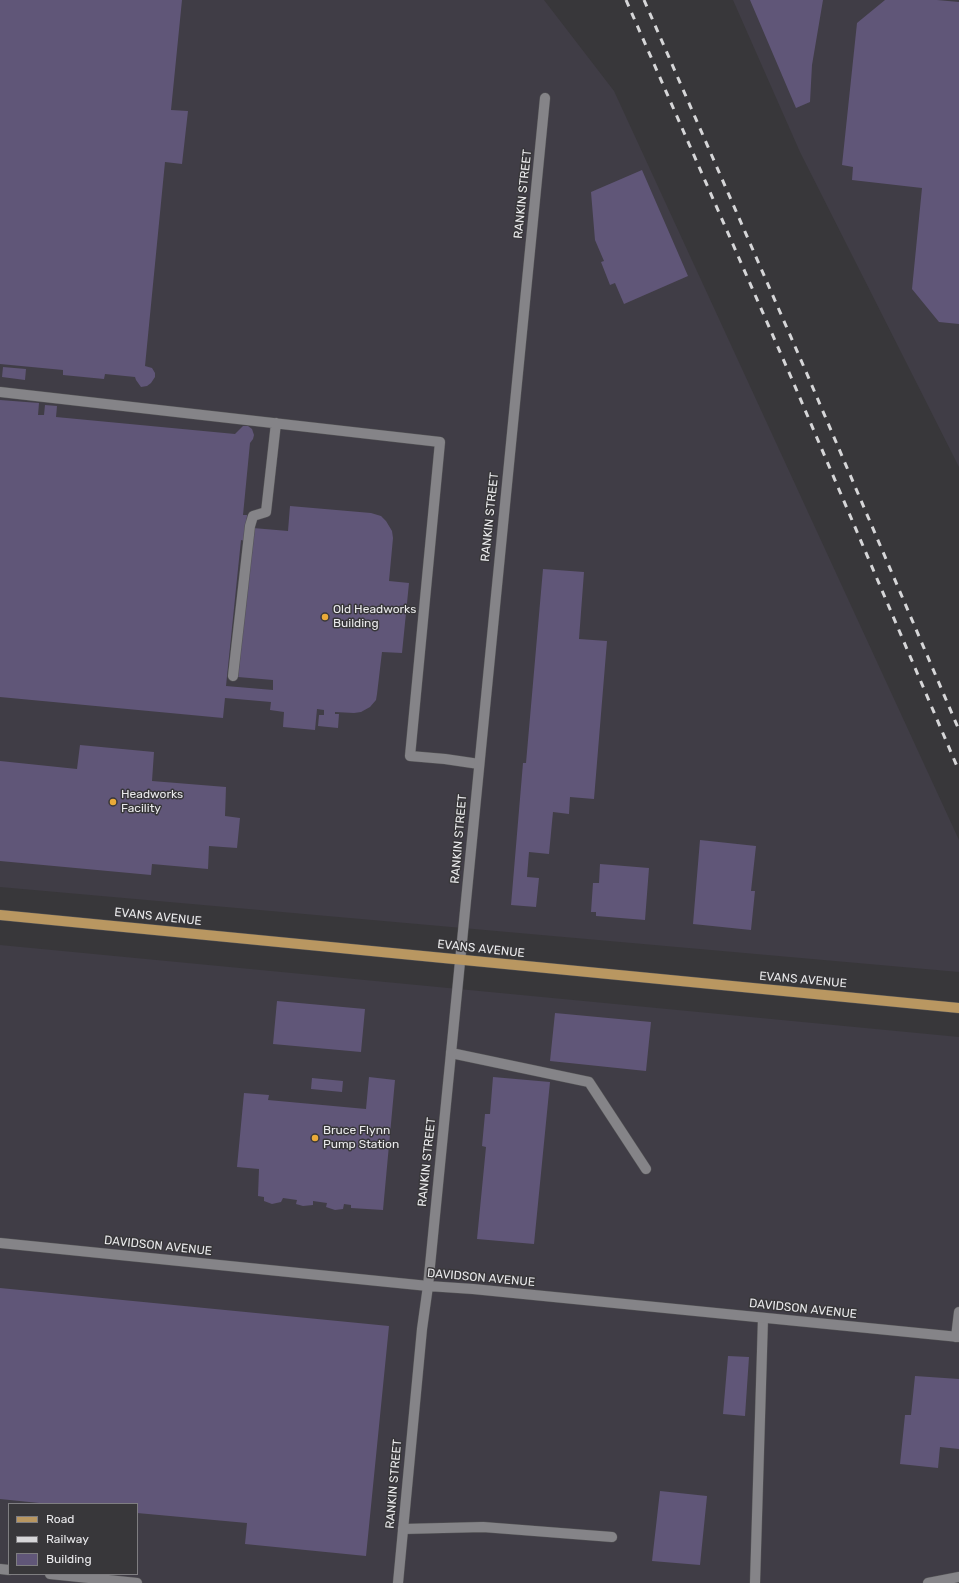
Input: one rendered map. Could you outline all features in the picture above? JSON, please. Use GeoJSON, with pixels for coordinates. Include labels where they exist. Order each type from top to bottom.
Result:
{"type":"FeatureCollection","features":[{"type":"Feature","properties":{"kind":"main road","name":"EVANS AVENUE"},"geometry":{"type":"LineString","coordinates":[[0,915],[959,1008]]}},
{"type":"Feature","properties":{"kind":"street","name":"RANKIN STREET"},"geometry":{"type":"LineString","coordinates":[[398,1583],[422,1329],[428,1286],[461,959],[545,98]]}},
{"type":"Feature","properties":{"kind":"street"},"geometry":{"type":"LineString","coordinates":[[0,392],[440,442],[410,756],[479,764]]}},
{"type":"Feature","properties":{"kind":"street"},"geometry":{"type":"LineString","coordinates":[[233,676],[250,526],[253,516],[266,512],[276,423]]}},
{"type":"Feature","properties":{"kind":"street"},"geometry":{"type":"LineString","coordinates":[[451,1053],[589,1082],[646,1169]]}},
{"type":"Feature","properties":{"kind":"street","name":"DAVIDSON AVENUE"},"geometry":{"type":"LineString","coordinates":[[0,1243],[958,1337]]}},
{"type":"Feature","properties":{"kind":"street"},"geometry":{"type":"LineString","coordinates":[[958,1337],[959,1312]]}},
{"type":"Feature","properties":{"kind":"street"},"geometry":{"type":"LineString","coordinates":[[755,1583],[763,1318]]}},
{"type":"Feature","properties":{"kind":"street"},"geometry":{"type":"LineString","coordinates":[[403,1529],[483,1527],[612,1537]]}},
{"type":"Feature","properties":{"kind":"street"},"geometry":{"type":"LineString","coordinates":[[60,1575],[137,1583]]}},
{"type":"Feature","properties":{"kind":"street"},"geometry":{"type":"LineString","coordinates":[[928,1583],[959,1578]]}},
{"type":"Feature","properties":{"kind":"shaded area"},"geometry":{"type":"Polygon","coordinates":[[[0,0],[544,0],[614,91],[959,840],[959,972],[0,887],[0,0]]]}},
{"type":"Feature","properties":{"kind":"shaded area"},"geometry":{"type":"Polygon","coordinates":[[[733,0],[959,0],[959,467],[800,152],[733,0]]]}},
{"type":"Feature","properties":{"kind":"shaded area"},"geometry":{"type":"Polygon","coordinates":[[[0,945],[959,1037],[959,1583],[0,1583],[0,945]]]}},
{"type":"Feature","properties":{"kind":"building"},"geometry":{"type":"Polygon","coordinates":[[[0,0],[182,0],[171,110],[188,111],[182,164],[165,162],[145,366],[152,368],[155,373],[155,377],[147,386],[141,387],[135,377],[105,374],[104,379],[63,375],[63,370],[0,364],[0,0]]]}},
{"type":"Feature","properties":{"kind":"building"},"geometry":{"type":"Polygon","coordinates":[[[750,0],[823,0],[812,65],[810,102],[796,108],[750,0]]]}},
{"type":"Feature","properties":{"kind":"building"},"geometry":{"type":"Polygon","coordinates":[[[885,0],[937,0],[959,2],[959,324],[939,322],[912,289],[922,188],[852,180],[853,167],[842,165],[857,23],[885,0]]]}},
{"type":"Feature","properties":{"kind":"building"},"geometry":{"type":"Polygon","coordinates":[[[642,170],[688,276],[624,304],[615,283],[610,285],[601,262],[604,261],[595,240],[591,192],[642,170]]]}},
{"type":"Feature","properties":{"kind":"building"},"geometry":{"type":"Polygon","coordinates":[[[3,367],[26,369],[25,380],[2,377],[3,367]]]}},
{"type":"Feature","properties":{"kind":"building"},"geometry":{"type":"Polygon","coordinates":[[[0,400],[39,403],[38,415],[44,415],[45,405],[57,406],[56,417],[235,434],[243,426],[248,426],[252,429],[254,435],[250,443],[243,515],[247,515],[245,541],[241,540],[226,686],[273,690],[273,680],[238,677],[253,528],[288,531],[290,506],[371,513],[381,516],[392,531],[393,538],[389,581],[409,583],[402,653],[382,652],[376,700],[370,707],[361,712],[335,712],[335,714],[339,714],[338,728],[318,726],[319,715],[324,715],[324,710],[317,709],[315,730],[283,727],[284,712],[270,710],[271,702],[225,698],[223,718],[0,697],[0,400]]]}},
{"type":"Feature","properties":{"kind":"building"},"geometry":{"type":"Polygon","coordinates":[[[543,569],[584,572],[579,639],[607,641],[594,799],[570,797],[569,814],[553,812],[549,854],[529,852],[527,877],[539,878],[536,907],[511,905],[523,763],[526,763],[543,569]]]}},
{"type":"Feature","properties":{"kind":"building","name":"Headworks Facility"},"geometry":{"type":"Polygon","coordinates":[[[80,745],[154,752],[152,781],[226,787],[225,816],[240,818],[237,848],[209,846],[208,869],[152,864],[151,875],[0,861],[0,761],[77,769],[80,745]]]}},
{"type":"Feature","properties":{"kind":"building"},"geometry":{"type":"Polygon","coordinates":[[[700,840],[756,846],[751,891],[755,891],[751,930],[693,924],[700,840]]]}},
{"type":"Feature","properties":{"kind":"building"},"geometry":{"type":"Polygon","coordinates":[[[600,864],[649,868],[645,920],[596,916],[596,912],[591,912],[593,883],[599,883],[600,864]]]}},
{"type":"Feature","properties":{"kind":"building"},"geometry":{"type":"Polygon","coordinates":[[[277,1001],[365,1009],[361,1052],[273,1044],[277,1001]]]}},
{"type":"Feature","properties":{"kind":"building"},"geometry":{"type":"Polygon","coordinates":[[[555,1013],[651,1022],[646,1071],[550,1061],[555,1013]]]}},
{"type":"Feature","properties":{"kind":"building","name":"Bruce Flynn Pump Station"},"geometry":{"type":"Polygon","coordinates":[[[369,1077],[395,1080],[383,1210],[351,1208],[351,1205],[344,1204],[343,1209],[335,1210],[326,1207],[327,1203],[313,1201],[313,1205],[303,1206],[296,1204],[297,1200],[283,1198],[281,1202],[272,1204],[264,1201],[264,1197],[258,1196],[259,1169],[237,1167],[244,1093],[269,1095],[268,1100],[366,1109],[369,1077]]]}},
{"type":"Feature","properties":{"kind":"building"},"geometry":{"type":"Polygon","coordinates":[[[493,1077],[550,1082],[534,1244],[477,1239],[486,1147],[482,1146],[485,1114],[490,1114],[493,1077]]]}},
{"type":"Feature","properties":{"kind":"building"},"geometry":{"type":"Polygon","coordinates":[[[312,1078],[343,1081],[342,1092],[311,1089],[312,1078]]]}},
{"type":"Feature","properties":{"kind":"building"},"geometry":{"type":"Polygon","coordinates":[[[0,1288],[389,1326],[366,1556],[245,1544],[247,1523],[138,1513],[138,1503],[39,1503],[0,1499],[0,1288]]]}},
{"type":"Feature","properties":{"kind":"building"},"geometry":{"type":"Polygon","coordinates":[[[728,1356],[749,1357],[745,1416],[723,1414],[728,1356]]]}},
{"type":"Feature","properties":{"kind":"building"},"geometry":{"type":"Polygon","coordinates":[[[915,1376],[959,1379],[959,1449],[940,1447],[938,1468],[900,1464],[905,1415],[911,1415],[915,1376]]]}},
{"type":"Feature","properties":{"kind":"building"},"geometry":{"type":"Polygon","coordinates":[[[660,1491],[707,1496],[700,1565],[652,1561],[660,1491]]]}},
{"type":"Feature","properties":{"kind":"railway"},"geometry":{"type":"LineString","coordinates":[[626,0],[791,377],[959,771]]}},
{"type":"Feature","properties":{"kind":"railway"},"geometry":{"type":"LineString","coordinates":[[644,0],[807,374],[959,730]]}},
{"type":"Feature","properties":{"kind":"place","name":"Old Headworks Building"},"geometry":{"type":"Point","coordinates":[325,617]}},
{"type":"Feature","properties":{"kind":"place","name":"Headworks Facility"},"geometry":{"type":"Point","coordinates":[113,802]}},
{"type":"Feature","properties":{"kind":"place","name":"Bruce Flynn Pump Station"},"geometry":{"type":"Point","coordinates":[315,1138]}}]}
